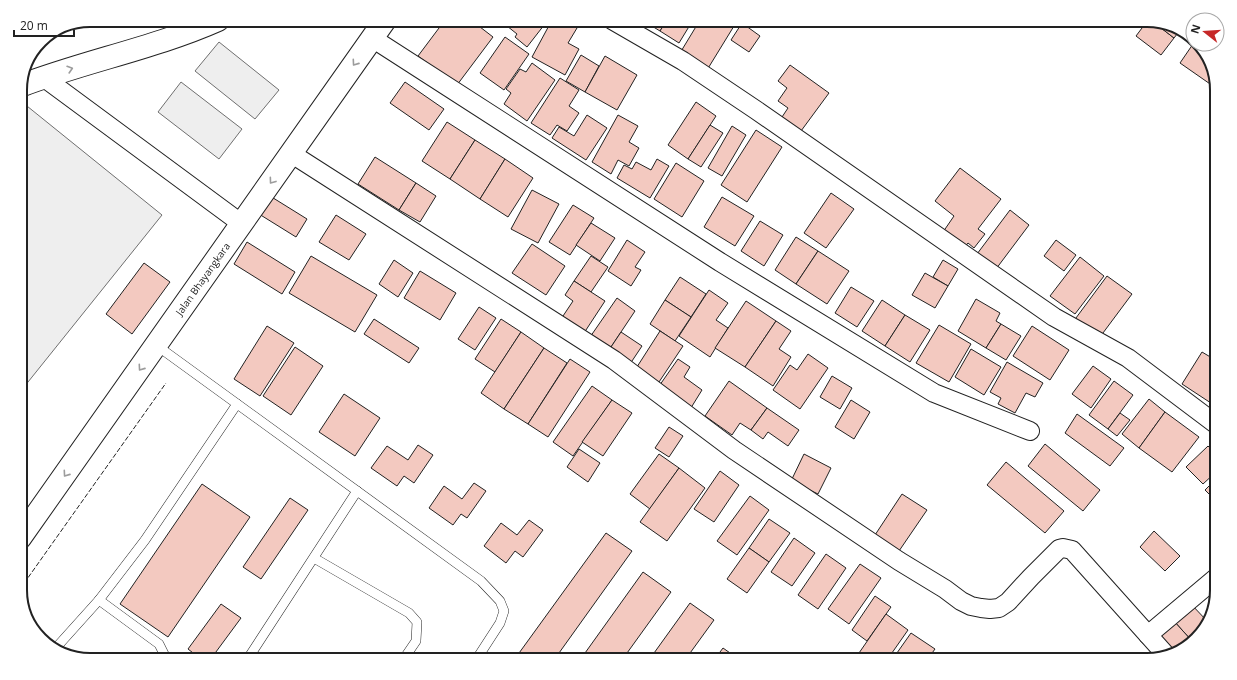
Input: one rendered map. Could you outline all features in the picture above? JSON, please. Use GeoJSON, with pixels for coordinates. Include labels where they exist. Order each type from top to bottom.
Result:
{"type":"FeatureCollection","features":[{"type":"Feature","properties":{"kind":"main road"},"geometry":{"type":"LineString","coordinates":[[27,83],[199,27]]}},
{"type":"Feature","properties":{"kind":"main road","name":"Jalan Bhayangkara"},"geometry":{"type":"LineString","coordinates":[[27,528],[292,154],[380,27]]}},
{"type":"Feature","properties":{"kind":"street"},"geometry":{"type":"LineString","coordinates":[[624,27],[683,61],[756,110],[1054,317],[1128,358],[1210,420]]}},
{"type":"Feature","properties":{"kind":"street"},"geometry":{"type":"LineString","coordinates":[[372,38],[720,262],[934,393],[1030,431]]}},
{"type":"Feature","properties":{"kind":"street"},"geometry":{"type":"LineString","coordinates":[[43,78],[242,224]]}},
{"type":"Feature","properties":{"kind":"street"},"geometry":{"type":"LineString","coordinates":[[292,154],[614,360],[734,450],[961,601],[981,608],[999,608],[1008,602],[1031,576],[1059,549],[1068,548],[1072,550],[1163,651]]}},
{"type":"Feature","properties":{"kind":"street"},"geometry":{"type":"LineString","coordinates":[[1148,635],[1210,583]]}},
{"type":"Feature","properties":{"kind":"lane"},"geometry":{"type":"LineString","coordinates":[[156,345],[481,581],[500,601],[504,611],[500,624],[481,653]]}},
{"type":"Feature","properties":{"kind":"lane"},"geometry":{"type":"LineString","coordinates":[[59,645],[99,600],[145,540],[237,404]]}},
{"type":"Feature","properties":{"kind":"lane"},"geometry":{"type":"LineString","coordinates":[[252,653],[357,491]]}},
{"type":"Feature","properties":{"kind":"lane"},"geometry":{"type":"LineString","coordinates":[[314,558],[409,613],[417,622],[416,641],[408,653]]}},
{"type":"Feature","properties":{"kind":"lane"},"geometry":{"type":"LineString","coordinates":[[99,600],[160,644],[164,653]]}},
{"type":"Feature","properties":{"kind":"shaded area"},"geometry":{"type":"Polygon","coordinates":[[[219,42],[279,90],[255,119],[195,71],[219,42]]]}},
{"type":"Feature","properties":{"kind":"shaded area"},"geometry":{"type":"Polygon","coordinates":[[[181,82],[242,129],[219,159],[158,112],[181,82]]]}},
{"type":"Feature","properties":{"kind":"shaded area"},"geometry":{"type":"Polygon","coordinates":[[[27,106],[162,215],[27,383],[27,106]]]}},
{"type":"Feature","properties":{"kind":"building"},"geometry":{"type":"Polygon","coordinates":[[[440,27],[480,27],[493,37],[457,85],[418,56],[440,27]]]}},
{"type":"Feature","properties":{"kind":"building"},"geometry":{"type":"Polygon","coordinates":[[[508,27],[543,27],[527,47],[515,37],[517,34],[508,27]]]}},
{"type":"Feature","properties":{"kind":"building"},"geometry":{"type":"Polygon","coordinates":[[[548,27],[577,28],[568,43],[579,49],[565,75],[532,57],[548,27]]]}},
{"type":"Feature","properties":{"kind":"building"},"geometry":{"type":"Polygon","coordinates":[[[653,27],[663,27],[660,31],[653,27]]]}},
{"type":"Feature","properties":{"kind":"building"},"geometry":{"type":"Polygon","coordinates":[[[663,27],[689,27],[679,43],[660,31],[663,27]]]}},
{"type":"Feature","properties":{"kind":"building"},"geometry":{"type":"Polygon","coordinates":[[[696,27],[733,27],[707,70],[680,53],[696,27]]]}},
{"type":"Feature","properties":{"kind":"building"},"geometry":{"type":"Polygon","coordinates":[[[739,27],[748,27],[760,36],[749,52],[731,40],[739,27]]]}},
{"type":"Feature","properties":{"kind":"building"},"geometry":{"type":"Polygon","coordinates":[[[1143,27],[1147,27],[1162,28],[1174,38],[1161,55],[1136,36],[1143,27]]]}},
{"type":"Feature","properties":{"kind":"building"},"geometry":{"type":"Polygon","coordinates":[[[1162,28],[1177,34],[1174,38],[1162,28]]]}},
{"type":"Feature","properties":{"kind":"building"},"geometry":{"type":"Polygon","coordinates":[[[505,37],[529,54],[504,90],[480,73],[505,37]]]}},
{"type":"Feature","properties":{"kind":"building"},"geometry":{"type":"Polygon","coordinates":[[[1188,52],[1197,52],[1204,62],[1210,84],[1180,63],[1188,52]]]}},
{"type":"Feature","properties":{"kind":"building"},"geometry":{"type":"Polygon","coordinates":[[[581,55],[599,66],[585,92],[566,81],[581,55]]]}},
{"type":"Feature","properties":{"kind":"building"},"geometry":{"type":"Polygon","coordinates":[[[605,56],[637,75],[617,110],[585,92],[605,56]]]}},
{"type":"Feature","properties":{"kind":"building"},"geometry":{"type":"Polygon","coordinates":[[[532,63],[555,80],[527,121],[504,104],[511,93],[506,89],[520,69],[526,72],[532,63]]]}},
{"type":"Feature","properties":{"kind":"building"},"geometry":{"type":"Polygon","coordinates":[[[790,65],[829,93],[801,131],[782,117],[788,108],[778,101],[787,88],[778,81],[790,65]]]}},
{"type":"Feature","properties":{"kind":"building"},"geometry":{"type":"Polygon","coordinates":[[[560,78],[579,90],[569,106],[579,113],[567,131],[557,125],[550,135],[531,123],[560,78]]]}},
{"type":"Feature","properties":{"kind":"building"},"geometry":{"type":"Polygon","coordinates":[[[405,82],[444,109],[429,130],[390,103],[405,82]]]}},
{"type":"Feature","properties":{"kind":"building"},"geometry":{"type":"Polygon","coordinates":[[[696,102],[716,116],[688,159],[668,145],[696,102]]]}},
{"type":"Feature","properties":{"kind":"building"},"geometry":{"type":"Polygon","coordinates":[[[587,115],[607,128],[586,160],[552,138],[559,127],[574,136],[587,115]]]}},
{"type":"Feature","properties":{"kind":"building"},"geometry":{"type":"Polygon","coordinates":[[[618,115],[638,126],[629,142],[639,148],[629,166],[618,160],[611,174],[592,162],[618,115]]]}},
{"type":"Feature","properties":{"kind":"building"},"geometry":{"type":"Polygon","coordinates":[[[447,122],[475,140],[450,179],[422,161],[447,122]]]}},
{"type":"Feature","properties":{"kind":"building"},"geometry":{"type":"Polygon","coordinates":[[[710,125],[723,133],[701,167],[688,159],[710,125]]]}},
{"type":"Feature","properties":{"kind":"building"},"geometry":{"type":"Polygon","coordinates":[[[732,126],[746,135],[722,176],[708,168],[732,126]]]}},
{"type":"Feature","properties":{"kind":"building"},"geometry":{"type":"Polygon","coordinates":[[[756,130],[782,147],[747,202],[721,185],[756,130]]]}},
{"type":"Feature","properties":{"kind":"building"},"geometry":{"type":"Polygon","coordinates":[[[475,140],[505,159],[480,199],[450,179],[475,140]]]}},
{"type":"Feature","properties":{"kind":"building"},"geometry":{"type":"Polygon","coordinates":[[[375,157],[416,183],[399,210],[358,184],[375,157]]]}},
{"type":"Feature","properties":{"kind":"building"},"geometry":{"type":"Polygon","coordinates":[[[505,159],[533,178],[508,217],[480,199],[505,159]]]}},
{"type":"Feature","properties":{"kind":"building"},"geometry":{"type":"Polygon","coordinates":[[[657,159],[669,166],[650,198],[617,178],[624,165],[632,169],[636,162],[651,170],[657,159]]]}},
{"type":"Feature","properties":{"kind":"building"},"geometry":{"type":"Polygon","coordinates":[[[676,163],[704,181],[682,217],[654,199],[676,163]]]}},
{"type":"Feature","properties":{"kind":"building"},"geometry":{"type":"Polygon","coordinates":[[[960,168],[1001,199],[978,229],[985,234],[974,248],[968,243],[964,248],[943,232],[954,216],[935,201],[960,168]]]}},
{"type":"Feature","properties":{"kind":"building"},"geometry":{"type":"Polygon","coordinates":[[[416,183],[436,196],[420,222],[399,210],[416,183]]]}},
{"type":"Feature","properties":{"kind":"building"},"geometry":{"type":"Polygon","coordinates":[[[532,190],[559,204],[538,243],[511,229],[532,190]]]}},
{"type":"Feature","properties":{"kind":"building"},"geometry":{"type":"Polygon","coordinates":[[[831,193],[854,209],[826,248],[804,233],[831,193]]]}},
{"type":"Feature","properties":{"kind":"building"},"geometry":{"type":"Polygon","coordinates":[[[270,196],[307,219],[296,237],[259,214],[270,196]]]}},
{"type":"Feature","properties":{"kind":"building"},"geometry":{"type":"Polygon","coordinates":[[[722,197],[754,216],[735,246],[704,227],[722,197]]]}},
{"type":"Feature","properties":{"kind":"building"},"geometry":{"type":"Polygon","coordinates":[[[573,205],[594,218],[570,255],[549,242],[573,205]]]}},
{"type":"Feature","properties":{"kind":"building"},"geometry":{"type":"Polygon","coordinates":[[[1010,210],[1029,225],[993,273],[974,258],[1010,210]]]}},
{"type":"Feature","properties":{"kind":"building"},"geometry":{"type":"Polygon","coordinates":[[[336,215],[366,234],[349,260],[319,242],[336,215]]]}},
{"type":"Feature","properties":{"kind":"building"},"geometry":{"type":"Polygon","coordinates":[[[760,221],[783,235],[764,266],[741,251],[760,221]]]}},
{"type":"Feature","properties":{"kind":"building"},"geometry":{"type":"Polygon","coordinates":[[[591,223],[615,238],[600,261],[576,245],[591,223]]]}},
{"type":"Feature","properties":{"kind":"building"},"geometry":{"type":"Polygon","coordinates":[[[796,237],[818,251],[796,284],[775,270],[796,237]]]}},
{"type":"Feature","properties":{"kind":"building"},"geometry":{"type":"Polygon","coordinates":[[[627,240],[645,252],[635,267],[641,270],[631,286],[608,271],[627,240]]]}},
{"type":"Feature","properties":{"kind":"building"},"geometry":{"type":"Polygon","coordinates":[[[1056,240],[1076,255],[1064,271],[1044,256],[1056,240]]]}},
{"type":"Feature","properties":{"kind":"building"},"geometry":{"type":"Polygon","coordinates":[[[247,242],[295,272],[282,294],[234,264],[247,242]]]}},
{"type":"Feature","properties":{"kind":"building"},"geometry":{"type":"Polygon","coordinates":[[[532,244],[565,266],[546,295],[512,273],[532,244]]]}},
{"type":"Feature","properties":{"kind":"building"},"geometry":{"type":"Polygon","coordinates":[[[818,251],[849,271],[827,304],[796,284],[818,251]]]}},
{"type":"Feature","properties":{"kind":"building"},"geometry":{"type":"Polygon","coordinates":[[[311,256],[377,295],[355,332],[289,293],[311,256]]]}},
{"type":"Feature","properties":{"kind":"building"},"geometry":{"type":"Polygon","coordinates":[[[591,256],[608,267],[591,292],[574,281],[591,256]]]}},
{"type":"Feature","properties":{"kind":"building"},"geometry":{"type":"Polygon","coordinates":[[[1080,257],[1104,276],[1075,314],[1050,296],[1080,257]]]}},
{"type":"Feature","properties":{"kind":"building"},"geometry":{"type":"Polygon","coordinates":[[[394,260],[413,273],[398,297],[379,284],[394,260]]]}},
{"type":"Feature","properties":{"kind":"building"},"geometry":{"type":"Polygon","coordinates":[[[943,260],[958,269],[948,286],[933,277],[943,260]]]}},
{"type":"Feature","properties":{"kind":"building"},"geometry":{"type":"Polygon","coordinates":[[[144,263],[170,282],[132,334],[106,314],[144,263]]]}},
{"type":"Feature","properties":{"kind":"building"},"geometry":{"type":"Polygon","coordinates":[[[420,271],[456,293],[440,320],[404,298],[420,271]]]}},
{"type":"Feature","properties":{"kind":"building"},"geometry":{"type":"Polygon","coordinates":[[[925,273],[948,286],[935,308],[912,295],[925,273]]]}},
{"type":"Feature","properties":{"kind":"building"},"geometry":{"type":"Polygon","coordinates":[[[1107,276],[1132,294],[1097,341],[1073,322],[1107,276]]]}},
{"type":"Feature","properties":{"kind":"building"},"geometry":{"type":"Polygon","coordinates":[[[680,277],[706,294],[691,317],[665,300],[680,277]]]}},
{"type":"Feature","properties":{"kind":"building"},"geometry":{"type":"Polygon","coordinates":[[[574,281],[605,301],[584,333],[561,319],[573,301],[565,295],[574,281]]]}},
{"type":"Feature","properties":{"kind":"building"},"geometry":{"type":"Polygon","coordinates":[[[851,287],[874,301],[857,327],[835,313],[851,287]]]}},
{"type":"Feature","properties":{"kind":"building"},"geometry":{"type":"Polygon","coordinates":[[[709,290],[728,303],[716,320],[728,328],[710,357],[679,336],[709,290]]]}},
{"type":"Feature","properties":{"kind":"building"},"geometry":{"type":"Polygon","coordinates":[[[617,298],[635,311],[607,353],[588,340],[617,298]]]}},
{"type":"Feature","properties":{"kind":"building"},"geometry":{"type":"Polygon","coordinates":[[[976,299],[1000,313],[996,321],[1001,324],[986,348],[958,331],[976,299]]]}},
{"type":"Feature","properties":{"kind":"building"},"geometry":{"type":"Polygon","coordinates":[[[665,300],[691,317],[675,341],[650,324],[665,300]]]}},
{"type":"Feature","properties":{"kind":"building"},"geometry":{"type":"Polygon","coordinates":[[[882,300],[905,315],[885,346],[862,331],[882,300]]]}},
{"type":"Feature","properties":{"kind":"building"},"geometry":{"type":"Polygon","coordinates":[[[746,301],[776,321],[745,367],[715,348],[746,301]]]}},
{"type":"Feature","properties":{"kind":"building"},"geometry":{"type":"Polygon","coordinates":[[[479,307],[496,318],[475,350],[458,339],[479,307]]]}},
{"type":"Feature","properties":{"kind":"building"},"geometry":{"type":"Polygon","coordinates":[[[905,315],[930,330],[910,362],[885,346],[905,315]]]}},
{"type":"Feature","properties":{"kind":"building"},"geometry":{"type":"Polygon","coordinates":[[[374,319],[419,348],[409,363],[364,334],[374,319]]]}},
{"type":"Feature","properties":{"kind":"building"},"geometry":{"type":"Polygon","coordinates":[[[501,319],[521,332],[495,372],[475,359],[501,319]]]}},
{"type":"Feature","properties":{"kind":"building"},"geometry":{"type":"Polygon","coordinates":[[[776,321],[791,331],[779,349],[791,357],[773,386],[745,367],[776,321]]]}},
{"type":"Feature","properties":{"kind":"building"},"geometry":{"type":"Polygon","coordinates":[[[1001,324],[1021,336],[1006,360],[986,348],[1001,324]]]}},
{"type":"Feature","properties":{"kind":"building"},"geometry":{"type":"Polygon","coordinates":[[[939,325],[971,344],[949,382],[916,363],[939,325]]]}},
{"type":"Feature","properties":{"kind":"building"},"geometry":{"type":"Polygon","coordinates":[[[267,326],[294,343],[260,396],[234,379],[267,326]]]}},
{"type":"Feature","properties":{"kind":"building"},"geometry":{"type":"Polygon","coordinates":[[[1032,326],[1069,350],[1050,380],[1013,356],[1032,326]]]}},
{"type":"Feature","properties":{"kind":"building"},"geometry":{"type":"Polygon","coordinates":[[[660,331],[683,346],[657,385],[635,370],[660,331]]]}},
{"type":"Feature","properties":{"kind":"building"},"geometry":{"type":"Polygon","coordinates":[[[521,332],[544,348],[504,409],[481,393],[521,332]]]}},
{"type":"Feature","properties":{"kind":"building"},"geometry":{"type":"Polygon","coordinates":[[[621,332],[642,346],[628,367],[607,353],[621,332]]]}},
{"type":"Feature","properties":{"kind":"building"},"geometry":{"type":"Polygon","coordinates":[[[295,347],[323,366],[291,415],[263,396],[295,347]]]}},
{"type":"Feature","properties":{"kind":"building"},"geometry":{"type":"Polygon","coordinates":[[[544,348],[567,363],[528,424],[504,409],[544,348]]]}},
{"type":"Feature","properties":{"kind":"building"},"geometry":{"type":"Polygon","coordinates":[[[971,349],[1001,367],[984,395],[955,377],[971,349]]]}},
{"type":"Feature","properties":{"kind":"building"},"geometry":{"type":"Polygon","coordinates":[[[1202,352],[1210,357],[1210,402],[1182,384],[1202,352]]]}},
{"type":"Feature","properties":{"kind":"building"},"geometry":{"type":"Polygon","coordinates":[[[808,354],[828,368],[800,409],[773,390],[790,365],[797,370],[808,354]]]}},
{"type":"Feature","properties":{"kind":"building"},"geometry":{"type":"Polygon","coordinates":[[[570,359],[590,372],[548,437],[528,424],[570,359]]]}},
{"type":"Feature","properties":{"kind":"building"},"geometry":{"type":"Polygon","coordinates":[[[678,359],[690,367],[684,377],[702,390],[689,411],[657,389],[678,359]]]}},
{"type":"Feature","properties":{"kind":"building"},"geometry":{"type":"Polygon","coordinates":[[[1007,362],[1043,383],[1035,397],[1026,393],[1015,413],[998,404],[1001,398],[990,392],[1007,362]]]}},
{"type":"Feature","properties":{"kind":"building"},"geometry":{"type":"Polygon","coordinates":[[[1093,366],[1111,379],[1091,408],[1072,394],[1093,366]]]}},
{"type":"Feature","properties":{"kind":"building"},"geometry":{"type":"Polygon","coordinates":[[[832,376],[852,388],[840,409],[820,397],[832,376]]]}},
{"type":"Feature","properties":{"kind":"building"},"geometry":{"type":"Polygon","coordinates":[[[729,381],[767,408],[751,430],[740,423],[732,435],[705,416],[729,381]]]}},
{"type":"Feature","properties":{"kind":"building"},"geometry":{"type":"Polygon","coordinates":[[[1114,381],[1133,395],[1108,429],[1089,415],[1114,381]]]}},
{"type":"Feature","properties":{"kind":"building"},"geometry":{"type":"Polygon","coordinates":[[[592,386],[612,400],[573,456],[553,442],[592,386]]]}},
{"type":"Feature","properties":{"kind":"building"},"geometry":{"type":"Polygon","coordinates":[[[344,394],[380,418],[355,456],[319,432],[344,394]]]}},
{"type":"Feature","properties":{"kind":"building"},"geometry":{"type":"Polygon","coordinates":[[[1149,399],[1165,412],[1139,448],[1122,434],[1149,399]]]}},
{"type":"Feature","properties":{"kind":"building"},"geometry":{"type":"Polygon","coordinates":[[[612,400],[632,413],[603,456],[582,442],[612,400]]]}},
{"type":"Feature","properties":{"kind":"building"},"geometry":{"type":"Polygon","coordinates":[[[851,400],[870,412],[854,439],[835,427],[851,400]]]}},
{"type":"Feature","properties":{"kind":"building"},"geometry":{"type":"Polygon","coordinates":[[[767,408],[799,430],[788,446],[768,432],[763,439],[751,430],[767,408]]]}},
{"type":"Feature","properties":{"kind":"building"},"geometry":{"type":"Polygon","coordinates":[[[1165,412],[1199,437],[1172,472],[1139,448],[1165,412]]]}},
{"type":"Feature","properties":{"kind":"building"},"geometry":{"type":"Polygon","coordinates":[[[1120,413],[1130,420],[1117,436],[1108,429],[1120,413]]]}},
{"type":"Feature","properties":{"kind":"building"},"geometry":{"type":"Polygon","coordinates":[[[1077,414],[1124,448],[1110,466],[1065,433],[1077,414]]]}},
{"type":"Feature","properties":{"kind":"building"},"geometry":{"type":"Polygon","coordinates":[[[669,427],[683,436],[669,457],[655,448],[669,427]]]}},
{"type":"Feature","properties":{"kind":"building"},"geometry":{"type":"Polygon","coordinates":[[[1045,444],[1100,490],[1083,511],[1028,466],[1045,444]]]}},
{"type":"Feature","properties":{"kind":"building"},"geometry":{"type":"Polygon","coordinates":[[[418,445],[433,455],[414,483],[404,476],[397,486],[371,468],[387,446],[408,460],[418,445]]]}},
{"type":"Feature","properties":{"kind":"building"},"geometry":{"type":"Polygon","coordinates":[[[1208,446],[1210,448],[1210,478],[1203,484],[1186,467],[1208,446]]]}},
{"type":"Feature","properties":{"kind":"building"},"geometry":{"type":"Polygon","coordinates":[[[579,449],[600,463],[588,482],[567,467],[579,449]]]}},
{"type":"Feature","properties":{"kind":"building"},"geometry":{"type":"Polygon","coordinates":[[[659,454],[679,468],[650,509],[630,494],[659,454]]]}},
{"type":"Feature","properties":{"kind":"building"},"geometry":{"type":"Polygon","coordinates":[[[804,454],[831,468],[818,494],[791,481],[804,454]]]}},
{"type":"Feature","properties":{"kind":"building"},"geometry":{"type":"Polygon","coordinates":[[[1006,462],[1064,511],[1045,533],[987,485],[1006,462]]]}},
{"type":"Feature","properties":{"kind":"building"},"geometry":{"type":"Polygon","coordinates":[[[679,468],[705,488],[667,541],[640,522],[679,468]]]}},
{"type":"Feature","properties":{"kind":"building"},"geometry":{"type":"Polygon","coordinates":[[[720,471],[739,485],[714,522],[694,509],[720,471]]]}},
{"type":"Feature","properties":{"kind":"building"},"geometry":{"type":"Polygon","coordinates":[[[474,483],[486,491],[467,518],[461,514],[453,525],[429,508],[444,486],[462,499],[474,483]]]}},
{"type":"Feature","properties":{"kind":"building"},"geometry":{"type":"Polygon","coordinates":[[[202,484],[250,517],[168,637],[120,604],[202,484]]]}},
{"type":"Feature","properties":{"kind":"building"},"geometry":{"type":"Polygon","coordinates":[[[1210,485],[1210,495],[1205,490],[1210,485]]]}},
{"type":"Feature","properties":{"kind":"building"},"geometry":{"type":"Polygon","coordinates":[[[902,494],[927,510],[899,551],[875,535],[902,494]]]}},
{"type":"Feature","properties":{"kind":"building"},"geometry":{"type":"Polygon","coordinates":[[[750,496],[769,510],[737,555],[717,541],[750,496]]]}},
{"type":"Feature","properties":{"kind":"building"},"geometry":{"type":"Polygon","coordinates":[[[290,498],[308,510],[261,579],[243,567],[290,498]]]}},
{"type":"Feature","properties":{"kind":"building"},"geometry":{"type":"Polygon","coordinates":[[[769,519],[790,533],[769,562],[749,548],[769,519]]]}},
{"type":"Feature","properties":{"kind":"building"},"geometry":{"type":"Polygon","coordinates":[[[529,520],[543,530],[523,557],[515,551],[506,563],[484,546],[501,523],[517,535],[529,520]]]}},
{"type":"Feature","properties":{"kind":"building"},"geometry":{"type":"Polygon","coordinates":[[[1154,531],[1180,556],[1165,571],[1140,547],[1154,531]]]}},
{"type":"Feature","properties":{"kind":"building"},"geometry":{"type":"Polygon","coordinates":[[[606,533],[632,551],[559,653],[519,653],[606,533]]]}},
{"type":"Feature","properties":{"kind":"building"},"geometry":{"type":"Polygon","coordinates":[[[794,538],[815,553],[792,586],[771,572],[794,538]]]}},
{"type":"Feature","properties":{"kind":"building"},"geometry":{"type":"Polygon","coordinates":[[[749,548],[769,562],[747,593],[727,579],[749,548]]]}},
{"type":"Feature","properties":{"kind":"building"},"geometry":{"type":"Polygon","coordinates":[[[826,554],[846,568],[818,609],[798,595],[826,554]]]}},
{"type":"Feature","properties":{"kind":"building"},"geometry":{"type":"Polygon","coordinates":[[[860,564],[881,578],[849,624],[828,609],[860,564]]]}},
{"type":"Feature","properties":{"kind":"building"},"geometry":{"type":"Polygon","coordinates":[[[643,572],[671,592],[627,653],[585,653],[643,572]]]}},
{"type":"Feature","properties":{"kind":"building"},"geometry":{"type":"Polygon","coordinates":[[[875,596],[891,607],[867,641],[852,630],[875,596]]]}},
{"type":"Feature","properties":{"kind":"building"},"geometry":{"type":"Polygon","coordinates":[[[690,603],[714,620],[690,653],[654,653],[690,603]]]}},
{"type":"Feature","properties":{"kind":"building"},"geometry":{"type":"Polygon","coordinates":[[[1190,603],[1204,618],[1189,637],[1173,620],[1190,603]]]}},
{"type":"Feature","properties":{"kind":"building"},"geometry":{"type":"Polygon","coordinates":[[[221,604],[241,618],[215,653],[193,653],[188,649],[221,604]]]}},
{"type":"Feature","properties":{"kind":"building"},"geometry":{"type":"Polygon","coordinates":[[[886,614],[908,630],[892,653],[859,653],[886,614]]]}},
{"type":"Feature","properties":{"kind":"building"},"geometry":{"type":"Polygon","coordinates":[[[1173,620],[1189,637],[1166,650],[1154,637],[1173,620]]]}},
{"type":"Feature","properties":{"kind":"building"},"geometry":{"type":"Polygon","coordinates":[[[911,633],[935,649],[932,653],[897,653],[911,633]]]}},
{"type":"Feature","properties":{"kind":"building"},"geometry":{"type":"Polygon","coordinates":[[[723,648],[730,653],[719,653],[723,648]]]}},
{"type":"Feature","properties":{"kind":"fence"},"geometry":{"type":"LineString","coordinates":[[27,579],[166,383]]}}]}
